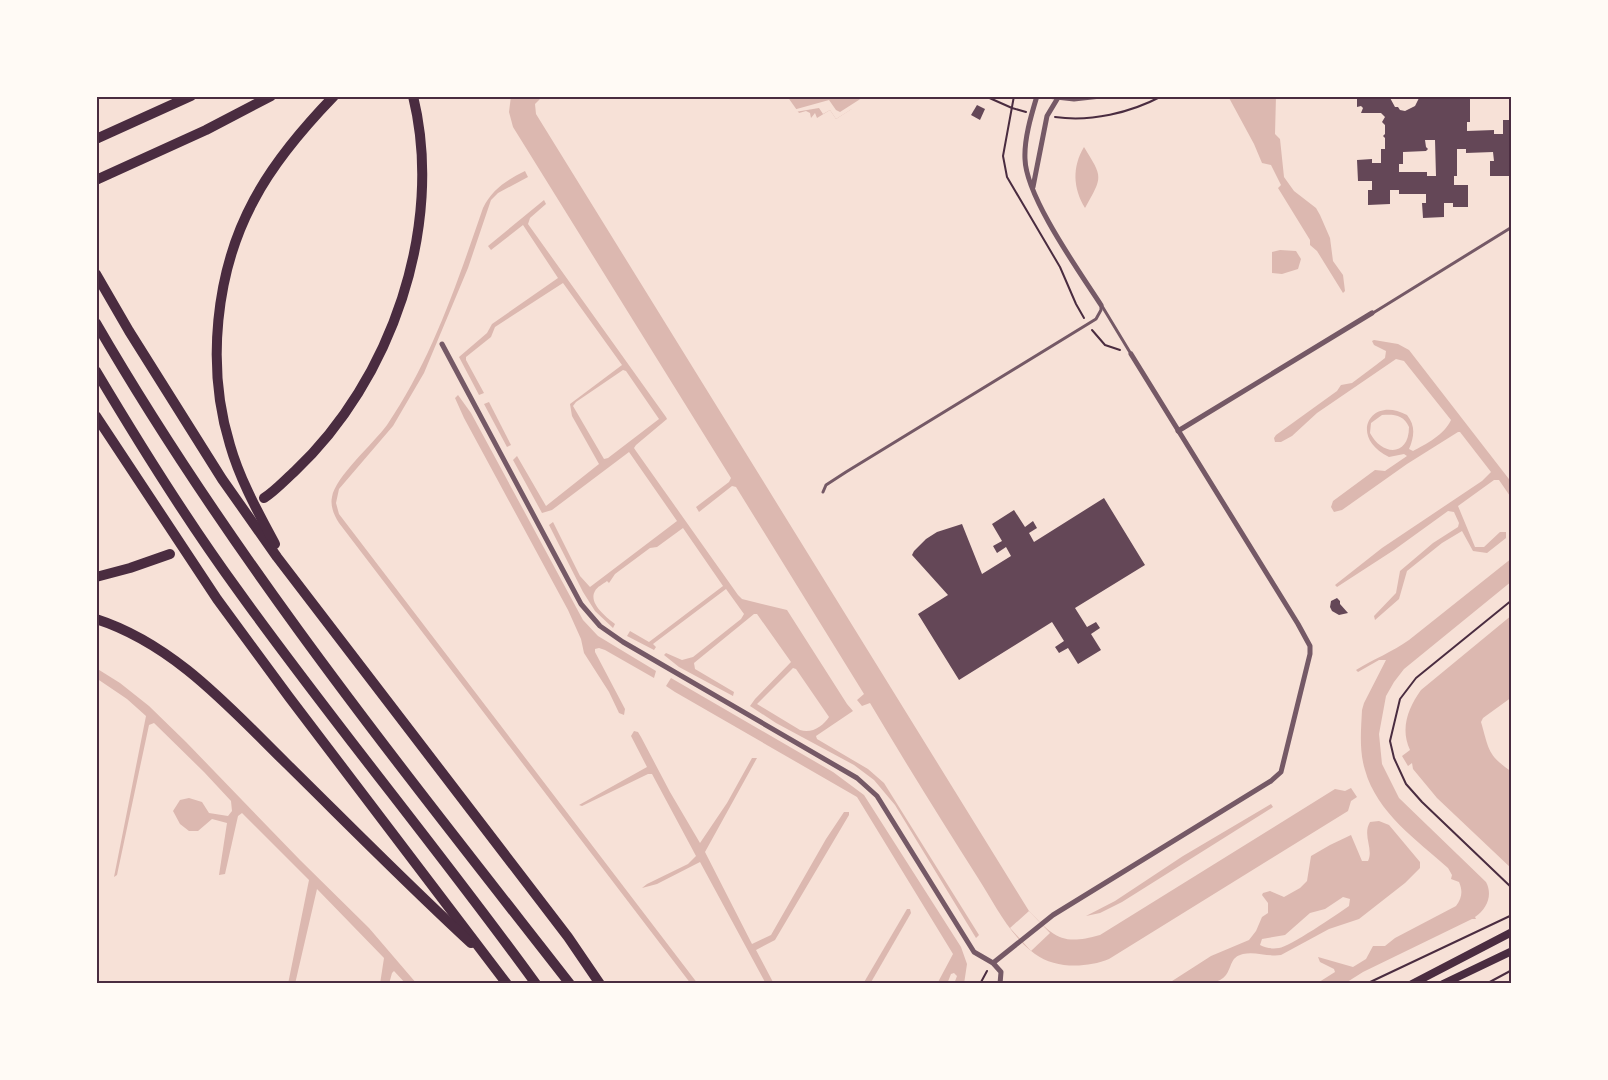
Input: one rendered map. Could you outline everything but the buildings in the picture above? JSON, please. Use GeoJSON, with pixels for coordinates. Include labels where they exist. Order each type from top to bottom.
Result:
{"type":"FeatureCollection","features":[{"type":"Feature","properties":{"kind":"highway"},"geometry":{"type":"LineString","coordinates":[[96,139],[191,96]]}},
{"type":"Feature","properties":{"kind":"highway"},"geometry":{"type":"LineString","coordinates":[[96,180],[206,130],[271,96]]}},
{"type":"Feature","properties":{"kind":"highway"},"geometry":{"type":"LineString","coordinates":[[291,574],[248,493],[229,444],[219,384],[219,314],[232,254],[253,201],[269,175],[308,123],[334,96]]}},
{"type":"Feature","properties":{"kind":"highway"},"geometry":{"type":"LineString","coordinates":[[264,498],[309,458],[334,428],[367,379],[397,315],[413,260],[419,221],[421,158],[419,126],[413,96]]}},
{"type":"Feature","properties":{"kind":"highway"},"geometry":{"type":"LineString","coordinates":[[96,274],[222,479],[291,574],[568,937],[600,984]]}},
{"type":"Feature","properties":{"kind":"highway"},"geometry":{"type":"LineString","coordinates":[[96,323],[161,432],[257,573],[389,753],[570,984]]}},
{"type":"Feature","properties":{"kind":"highway"},"geometry":{"type":"LineString","coordinates":[[96,371],[182,508],[235,587],[536,984]]}},
{"type":"Feature","properties":{"kind":"highway"},"geometry":{"type":"LineString","coordinates":[[96,416],[217,599],[507,984]]}},
{"type":"Feature","properties":{"kind":"highway"},"geometry":{"type":"LineString","coordinates":[[96,577],[170,554]]}},
{"type":"Feature","properties":{"kind":"highway"},"geometry":{"type":"LineString","coordinates":[[96,619],[157,646],[210,689],[439,914],[491,961]]}},
{"type":"Feature","properties":{"kind":"main road"},"geometry":{"type":"LineString","coordinates":[[1412,984],[1512,932]]}},
{"type":"Feature","properties":{"kind":"main road"},"geometry":{"type":"LineString","coordinates":[[1443,984],[1512,951]]}},
{"type":"Feature","properties":{"kind":"street"},"geometry":{"type":"LineString","coordinates":[[1037,96],[1025,159],[1028,176],[1036,199],[1101,305]]}},
{"type":"Feature","properties":{"kind":"street"},"geometry":{"type":"LineString","coordinates":[[1033,189],[1047,116],[1057,97]]}},
{"type":"Feature","properties":{"kind":"street"},"geometry":{"type":"LineString","coordinates":[[1178,431],[1372,314]]}},
{"type":"Feature","properties":{"kind":"street"},"geometry":{"type":"LineString","coordinates":[[442,344],[581,604],[600,626],[622,642],[871,788],[974,952],[993,963],[1001,972],[1000,984]]}},
{"type":"Feature","properties":{"kind":"street"},"geometry":{"type":"LineString","coordinates":[[993,963],[1041,924],[1281,772],[1310,654],[1310,646],[1131,354]]}},
{"type":"Feature","properties":{"kind":"lane"},"geometry":{"type":"LineString","coordinates":[[1037,96],[1074,100],[1110,96]]}},
{"type":"Feature","properties":{"kind":"lane"},"geometry":{"type":"LineString","coordinates":[[1372,314],[1512,227]]}},
{"type":"Feature","properties":{"kind":"lane"},"geometry":{"type":"LineString","coordinates":[[1101,305],[1131,354]]}},
{"type":"Feature","properties":{"kind":"lane"},"geometry":{"type":"LineString","coordinates":[[823,492],[826,485],[846,472],[1096,318],[1101,305]]}},
{"type":"Feature","properties":{"kind":"path"},"geometry":{"type":"LineString","coordinates":[[985,96],[1012,108],[1032,113]]}},
{"type":"Feature","properties":{"kind":"path"},"geometry":{"type":"LineString","coordinates":[[1012,108],[1014,96]]}},
{"type":"Feature","properties":{"kind":"path"},"geometry":{"type":"LineString","coordinates":[[1047,116],[1084,118],[1114,114],[1162,96]]}},
{"type":"Feature","properties":{"kind":"path"},"geometry":{"type":"LineString","coordinates":[[1512,600],[1416,678],[1400,699],[1390,741],[1394,758],[1407,784],[1512,888]]}},
{"type":"Feature","properties":{"kind":"path"},"geometry":{"type":"LineString","coordinates":[[1366,984],[1512,915]]}},
{"type":"Feature","properties":{"kind":"path"},"geometry":{"type":"LineString","coordinates":[[1486,984],[1512,970]]}},
{"type":"Feature","properties":{"kind":"path"},"geometry":{"type":"LineString","coordinates":[[980,984],[984,976]]}},
{"type":"Feature","properties":{"kind":"shaded area"},"geometry":{"type":"Polygon","coordinates":[[[511,96],[543,96],[535,104],[536,114],[1029,911],[1052,933],[1076,940],[1100,935],[1335,789],[1345,791],[1351,788],[1357,797],[1351,801],[1348,811],[1109,959],[1091,964],[1061,965],[1043,959],[1026,947],[996,908],[870,703],[862,706],[857,700],[864,694],[736,487],[732,486],[699,512],[696,507],[729,482],[731,478],[513,127],[509,112],[511,96]]]}},
{"type":"Feature","properties":{"kind":"shaded area"},"geometry":{"type":"Polygon","coordinates":[[[787,96],[872,96],[836,119],[830,110],[817,118],[815,113],[811,118],[810,113],[806,111],[799,113],[787,96]]]}},
{"type":"Feature","properties":{"kind":"shaded area"},"geometry":{"type":"Polygon","coordinates":[[[1228,96],[1276,96],[1275,134],[1280,139],[1284,177],[1294,191],[1316,208],[1320,215],[1330,238],[1333,261],[1343,275],[1345,291],[1343,293],[1317,251],[1310,245],[1310,240],[1278,188],[1281,185],[1271,165],[1262,163],[1228,96]]]}},
{"type":"Feature","properties":{"kind":"shaded area"},"geometry":{"type":"Polygon","coordinates":[[[1084,147],[1095,165],[1098,177],[1098,183],[1085,208],[1076,185],[1077,162],[1084,147]]]}},
{"type":"Feature","properties":{"kind":"shaded area"},"geometry":{"type":"Polygon","coordinates":[[[525,171],[528,177],[498,193],[491,200],[468,268],[424,373],[393,426],[339,489],[336,503],[339,514],[698,984],[691,984],[339,523],[332,507],[332,497],[340,480],[387,425],[417,374],[442,320],[487,201],[501,186],[525,171]]]}},
{"type":"Feature","properties":{"kind":"shaded area"},"geometry":{"type":"Polygon","coordinates":[[[544,200],[546,204],[530,218],[528,224],[667,419],[634,448],[738,595],[742,599],[787,610],[853,711],[816,736],[817,739],[868,769],[884,783],[979,935],[976,938],[895,805],[874,780],[854,765],[776,723],[750,706],[791,662],[757,614],[754,614],[694,663],[695,669],[734,692],[733,696],[679,667],[664,655],[666,653],[682,660],[693,657],[741,619],[744,614],[726,589],[653,644],[656,647],[654,650],[627,636],[630,631],[649,642],[723,586],[683,528],[657,547],[650,548],[615,574],[609,583],[607,581],[596,590],[593,596],[596,605],[615,624],[613,628],[595,611],[549,525],[553,522],[580,576],[590,587],[677,521],[629,452],[552,510],[542,513],[513,460],[517,456],[546,506],[599,464],[572,416],[570,404],[622,365],[563,283],[495,327],[491,337],[466,357],[484,393],[479,395],[459,357],[487,333],[492,324],[558,278],[523,225],[491,250],[488,246],[544,200]],[[623,370],[573,406],[604,459],[659,419],[626,371],[623,370]],[[793,668],[757,704],[800,730],[813,730],[829,717],[796,669],[793,668]]]}},
{"type":"Feature","properties":{"kind":"shaded area"},"geometry":{"type":"Polygon","coordinates":[[[1296,251],[1301,259],[1298,269],[1282,274],[1272,273],[1272,252],[1296,251]]]}},
{"type":"Feature","properties":{"kind":"shaded area"},"geometry":{"type":"Polygon","coordinates":[[[1372,341],[1398,344],[1409,350],[1512,483],[1512,499],[1499,480],[1494,480],[1458,506],[1475,547],[1484,547],[1500,532],[1506,532],[1506,538],[1487,553],[1473,551],[1462,531],[1442,543],[1407,571],[1399,599],[1375,620],[1374,616],[1396,593],[1400,571],[1433,543],[1458,527],[1459,523],[1454,512],[1448,511],[1394,550],[1337,587],[1335,585],[1382,548],[1482,481],[1491,472],[1458,432],[1407,464],[1342,510],[1334,512],[1331,507],[1333,501],[1375,470],[1385,471],[1407,456],[1404,454],[1389,457],[1376,449],[1369,439],[1367,430],[1374,414],[1383,410],[1394,410],[1407,415],[1413,427],[1409,449],[1413,451],[1440,434],[1451,420],[1404,361],[1396,359],[1317,413],[1292,436],[1281,442],[1275,442],[1276,435],[1337,391],[1341,385],[1352,383],[1385,358],[1386,351],[1374,345],[1372,341]],[[1382,415],[1371,423],[1370,433],[1381,446],[1394,450],[1400,448],[1408,437],[1407,423],[1394,415],[1382,415]]]}},
{"type":"Feature","properties":{"kind":"shaded area"},"geometry":{"type":"Polygon","coordinates":[[[458,395],[471,413],[583,620],[598,636],[656,671],[654,678],[605,650],[595,649],[625,709],[624,715],[619,713],[609,692],[584,653],[581,639],[568,610],[464,418],[455,398],[458,395]]]}},
{"type":"Feature","properties":{"kind":"shaded area"},"geometry":{"type":"Polygon","coordinates":[[[489,402],[511,445],[507,447],[484,404],[489,402]]]}},
{"type":"Feature","properties":{"kind":"shaded area"},"geometry":{"type":"Polygon","coordinates":[[[1512,558],[1512,581],[1404,669],[1394,682],[1386,696],[1379,734],[1382,764],[1399,798],[1486,882],[1489,897],[1486,906],[1475,917],[1476,919],[1363,972],[1344,984],[1316,984],[1335,972],[1334,969],[1320,962],[1318,957],[1353,967],[1366,959],[1373,946],[1385,946],[1395,938],[1456,906],[1460,900],[1459,882],[1451,879],[1452,875],[1448,868],[1388,813],[1371,785],[1362,755],[1362,710],[1386,660],[1379,660],[1358,672],[1356,670],[1409,640],[1512,558]]]}},
{"type":"Feature","properties":{"kind":"shaded area"},"geometry":{"type":"Polygon","coordinates":[[[1512,615],[1512,697],[1483,718],[1481,722],[1493,756],[1512,772],[1512,869],[1437,798],[1413,769],[1412,763],[1408,766],[1402,756],[1410,750],[1406,734],[1407,719],[1412,704],[1421,690],[1512,615]]]}},
{"type":"Feature","properties":{"kind":"shaded area"},"geometry":{"type":"Polygon","coordinates":[[[96,668],[149,706],[186,742],[369,928],[417,984],[406,984],[394,971],[389,984],[380,984],[384,958],[317,889],[295,984],[288,984],[309,880],[242,813],[238,816],[225,874],[219,875],[227,823],[212,819],[198,831],[189,831],[180,824],[173,811],[180,800],[189,798],[202,802],[209,813],[228,816],[232,811],[231,801],[154,723],[149,725],[117,875],[114,877],[146,716],[127,699],[96,678],[96,668]]]}},
{"type":"Feature","properties":{"kind":"shaded area"},"geometry":{"type":"Polygon","coordinates":[[[671,678],[833,772],[864,795],[961,947],[967,964],[964,984],[954,984],[957,976],[954,973],[951,974],[947,984],[937,984],[953,954],[857,797],[675,692],[666,686],[671,678]]]}},
{"type":"Feature","properties":{"kind":"shaded area"},"geometry":{"type":"Polygon","coordinates":[[[634,731],[638,732],[641,737],[700,843],[727,803],[752,758],[757,758],[705,852],[752,944],[771,935],[826,839],[844,812],[849,812],[775,940],[756,950],[774,984],[766,984],[700,862],[657,884],[642,888],[688,864],[696,856],[652,774],[582,806],[579,805],[647,767],[631,736],[634,731]]]}},
{"type":"Feature","properties":{"kind":"shaded area"},"geometry":{"type":"Polygon","coordinates":[[[1271,804],[1273,807],[1122,902],[1100,913],[1086,916],[1115,901],[1183,856],[1271,804]]]}},
{"type":"Feature","properties":{"kind":"shaded area"},"geometry":{"type":"Polygon","coordinates":[[[1379,821],[1389,825],[1420,862],[1420,868],[1405,883],[1359,919],[1329,929],[1281,955],[1252,953],[1239,955],[1233,960],[1226,975],[1214,982],[1197,985],[1162,984],[1169,983],[1211,956],[1249,940],[1262,917],[1268,913],[1268,903],[1263,893],[1270,891],[1284,897],[1300,888],[1307,881],[1311,856],[1351,835],[1362,861],[1368,861],[1370,852],[1367,832],[1370,822],[1379,821]],[[1343,897],[1325,909],[1310,913],[1285,935],[1262,939],[1260,945],[1266,948],[1276,948],[1293,942],[1349,906],[1350,899],[1343,897]]]}},
{"type":"Feature","properties":{"kind":"shaded area"},"geometry":{"type":"Polygon","coordinates":[[[907,909],[910,909],[911,913],[870,984],[863,984],[907,909]]]}},
{"type":"Feature","properties":{"kind":"pier"},"geometry":{"type":"Polygon","coordinates":[[[865,96],[875,96],[854,111],[852,109],[836,119],[830,110],[823,114],[819,108],[795,112],[793,110],[829,100],[840,112],[865,96]]]}},
{"type":"Feature","properties":{"kind":"pier"},"geometry":{"type":"Polygon","coordinates":[[[1029,911],[1050,933],[1031,951],[1010,928],[1029,911]]]}}]}
